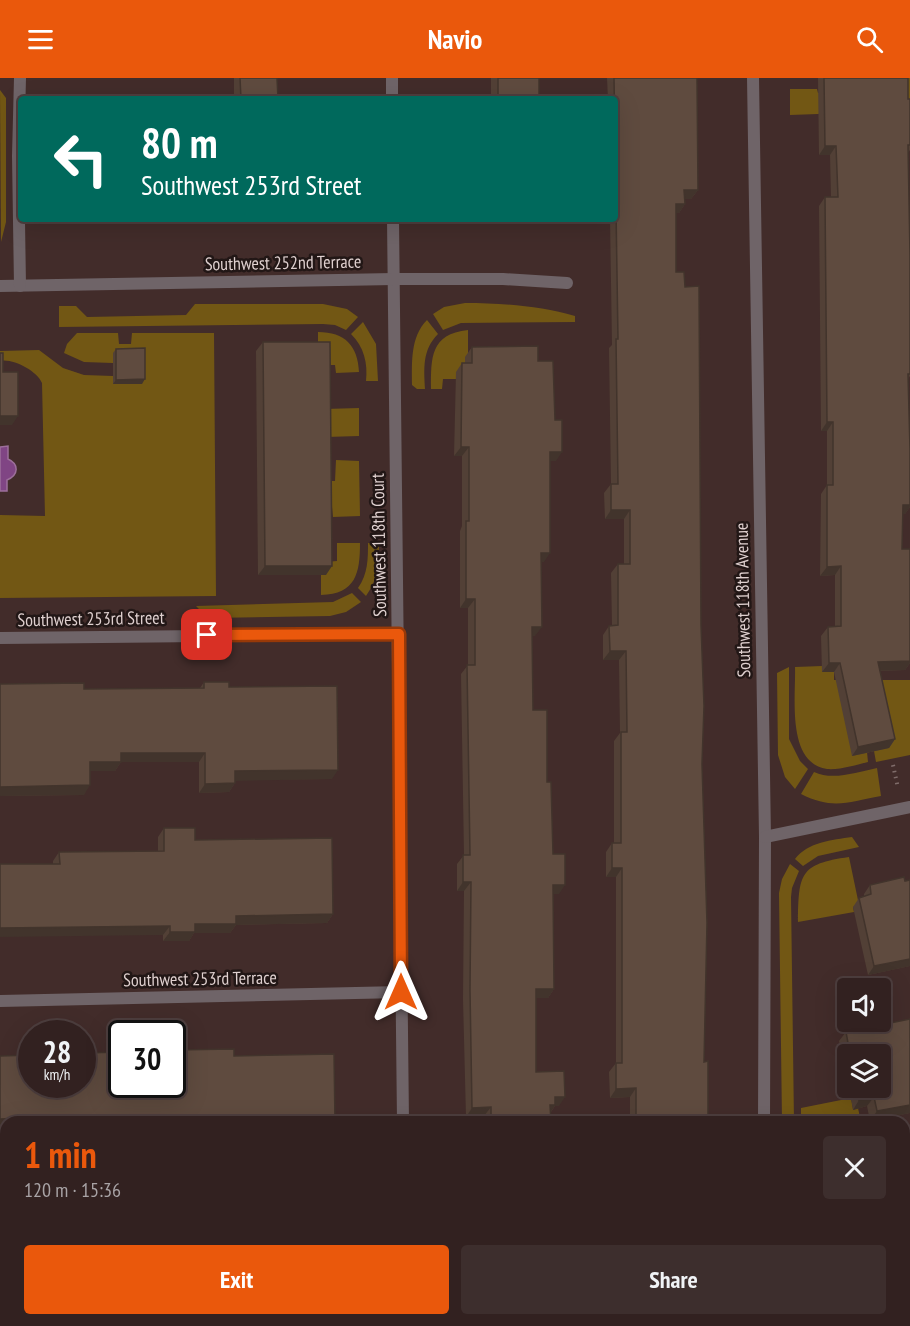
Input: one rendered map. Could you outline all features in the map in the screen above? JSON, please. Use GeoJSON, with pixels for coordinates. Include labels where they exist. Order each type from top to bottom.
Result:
{"type":"FeatureCollection","features":[{"type":"Feature","properties":{"kind":"street"},"geometry":{"type":"LineString","coordinates":[[20,78],[20,96]]}},
{"type":"Feature","properties":{"kind":"street"},"geometry":{"type":"LineString","coordinates":[[392,78],[392,96]]}},
{"type":"Feature","properties":{"kind":"street","name":"Southwest 118th Avenue"},"geometry":{"type":"LineString","coordinates":[[753,78],[765,837],[764,1116]]}},
{"type":"Feature","properties":{"kind":"street"},"geometry":{"type":"LineString","coordinates":[[19,222],[20,285]]}},
{"type":"Feature","properties":{"kind":"street","name":"Southwest 118th Court"},"geometry":{"type":"LineString","coordinates":[[393,222],[404,1116]]}},
{"type":"Feature","properties":{"kind":"street","name":"Southwest 252nd Terrace"},"geometry":{"type":"LineString","coordinates":[[0,286],[394,279],[504,279],[567,283]]}},
{"type":"Feature","properties":{"kind":"street","name":"Southwest 253rd Street"},"geometry":{"type":"LineString","coordinates":[[0,638],[399,634]]}},
{"type":"Feature","properties":{"kind":"street"},"geometry":{"type":"LineString","coordinates":[[765,837],[910,807]]}},
{"type":"Feature","properties":{"kind":"street","name":"Southwest 253rd Terrace"},"geometry":{"type":"LineString","coordinates":[[0,1001],[401,992]]}},
{"type":"Feature","properties":{"kind":"path"},"geometry":{"type":"LineString","coordinates":[[893,765],[898,791]]}},
{"type":"Feature","properties":{"kind":"shaded area"},"geometry":{"type":"Polygon","coordinates":[[[901,78],[910,78],[910,101],[818,114],[790,115],[790,89],[817,89],[818,93],[901,92],[901,78]]]}},
{"type":"Feature","properties":{"kind":"shaded area"},"geometry":{"type":"Polygon","coordinates":[[[0,90],[6,98],[6,222],[1,242],[0,90]]]}},
{"type":"Feature","properties":{"kind":"shaded area"},"geometry":{"type":"Polygon","coordinates":[[[465,303],[535,307],[575,316],[575,322],[461,323],[443,330],[433,314],[444,307],[465,303]]]}},
{"type":"Feature","properties":{"kind":"shaded area"},"geometry":{"type":"Polygon","coordinates":[[[195,304],[323,304],[347,309],[358,317],[346,330],[335,325],[323,324],[59,327],[59,306],[76,306],[87,317],[186,315],[195,304]]]}},
{"type":"Feature","properties":{"kind":"shaded area"},"geometry":{"type":"Polygon","coordinates":[[[427,320],[438,334],[427,353],[424,367],[425,389],[417,389],[412,385],[413,351],[417,334],[427,320]]]}},
{"type":"Feature","properties":{"kind":"shaded area"},"geometry":{"type":"Polygon","coordinates":[[[363,322],[376,344],[378,381],[366,381],[364,356],[359,344],[351,334],[363,322]]]}},
{"type":"Feature","properties":{"kind":"shaded area"},"geometry":{"type":"Polygon","coordinates":[[[468,330],[468,356],[465,372],[456,379],[443,379],[442,389],[431,389],[431,367],[435,349],[446,337],[468,330]]]}},
{"type":"Feature","properties":{"kind":"shaded area"},"geometry":{"type":"Polygon","coordinates":[[[318,332],[336,335],[348,342],[356,355],[359,372],[336,373],[335,365],[324,365],[318,351],[318,332]]]}},
{"type":"Feature","properties":{"kind":"shaded area"},"geometry":{"type":"Polygon","coordinates":[[[77,333],[118,333],[119,344],[131,344],[132,333],[214,333],[216,596],[0,598],[0,515],[45,516],[42,383],[24,366],[11,361],[0,361],[0,351],[39,350],[63,368],[84,375],[113,376],[113,363],[84,362],[64,353],[67,344],[77,333]]]}},
{"type":"Feature","properties":{"kind":"shaded area"},"geometry":{"type":"Polygon","coordinates":[[[359,408],[359,436],[326,437],[325,409],[359,408]]]}},
{"type":"Feature","properties":{"kind":"shaded area"},"geometry":{"type":"Polygon","coordinates":[[[8,446],[8,459],[12,461],[16,470],[14,475],[7,480],[7,491],[0,491],[0,447],[8,446]]]}},
{"type":"Feature","properties":{"kind":"shaded area"},"geometry":{"type":"Polygon","coordinates":[[[336,460],[359,461],[360,516],[333,517],[332,507],[316,507],[326,481],[335,481],[336,460]]]}},
{"type":"Feature","properties":{"kind":"shaded area"},"geometry":{"type":"Polygon","coordinates":[[[337,543],[360,543],[357,572],[354,580],[342,591],[321,595],[321,575],[326,575],[326,562],[337,561],[337,543]]]}},
{"type":"Feature","properties":{"kind":"shaded area"},"geometry":{"type":"Polygon","coordinates":[[[368,543],[379,544],[379,551],[375,577],[366,596],[358,588],[366,572],[368,543]]]}},
{"type":"Feature","properties":{"kind":"shaded area"},"geometry":{"type":"Polygon","coordinates":[[[352,593],[361,602],[346,612],[330,616],[208,618],[196,606],[333,602],[352,593]]]}},
{"type":"Feature","properties":{"kind":"shaded area"},"geometry":{"type":"Polygon","coordinates":[[[822,666],[822,672],[834,672],[834,680],[910,680],[910,755],[876,762],[874,751],[867,753],[868,762],[827,769],[814,764],[805,755],[796,727],[795,667],[822,666]]]}},
{"type":"Feature","properties":{"kind":"shaded area"},"geometry":{"type":"Polygon","coordinates":[[[789,667],[789,739],[800,761],[808,769],[795,789],[785,777],[778,755],[777,673],[789,667]]]}},
{"type":"Feature","properties":{"kind":"shaded area"},"geometry":{"type":"Polygon","coordinates":[[[877,768],[881,796],[832,803],[822,802],[801,794],[814,772],[837,776],[877,768]]]}},
{"type":"Feature","properties":{"kind":"shaded area"},"geometry":{"type":"Polygon","coordinates":[[[852,837],[859,847],[818,856],[803,866],[795,859],[813,845],[852,837]]]}},
{"type":"Feature","properties":{"kind":"shaded area"},"geometry":{"type":"Polygon","coordinates":[[[849,857],[859,905],[853,907],[854,912],[798,922],[799,893],[805,874],[820,863],[849,857]]]}},
{"type":"Feature","properties":{"kind":"shaded area"},"geometry":{"type":"Polygon","coordinates":[[[790,864],[799,871],[791,897],[794,1116],[782,1116],[779,893],[782,879],[790,864]]]}},
{"type":"Feature","properties":{"kind":"shaded area"},"geometry":{"type":"Polygon","coordinates":[[[851,1098],[853,1109],[858,1108],[860,1116],[801,1116],[801,1108],[851,1098]]]}},
{"type":"Feature","properties":{"kind":"building"},"geometry":{"type":"Polygon","coordinates":[[[240,78],[277,78],[278,96],[241,96],[240,78]]]}},
{"type":"Feature","properties":{"kind":"building"},"geometry":{"type":"Polygon","coordinates":[[[498,78],[539,78],[539,96],[498,96],[498,78]]]}},
{"type":"Feature","properties":{"kind":"building"},"geometry":{"type":"Polygon","coordinates":[[[614,78],[697,78],[698,190],[684,190],[685,204],[676,204],[676,272],[684,272],[685,287],[699,286],[701,625],[704,706],[702,764],[707,923],[704,1062],[708,1061],[708,1116],[636,1116],[636,1088],[616,1089],[616,1063],[622,1063],[622,868],[612,868],[612,843],[621,843],[621,732],[627,732],[626,651],[610,651],[609,626],[618,625],[618,564],[630,564],[630,510],[611,510],[611,484],[618,484],[616,339],[618,339],[618,96],[614,96],[614,78]]]}},
{"type":"Feature","properties":{"kind":"building"},"geometry":{"type":"Polygon","coordinates":[[[824,78],[908,78],[908,99],[910,99],[910,145],[908,145],[910,374],[908,374],[910,505],[903,505],[902,549],[910,549],[910,661],[878,662],[895,739],[858,747],[840,663],[829,663],[828,627],[841,626],[841,566],[827,567],[827,485],[833,485],[833,422],[827,422],[825,197],[838,197],[836,146],[825,146],[824,78]]]}},
{"type":"Feature","properties":{"kind":"building"},"geometry":{"type":"Polygon","coordinates":[[[263,342],[330,342],[332,566],[265,566],[263,342]]]}},
{"type":"Feature","properties":{"kind":"building"},"geometry":{"type":"Polygon","coordinates":[[[538,346],[538,361],[553,361],[555,420],[562,420],[562,452],[550,452],[550,553],[541,553],[542,627],[532,627],[533,710],[547,710],[547,782],[551,782],[553,854],[565,854],[565,885],[553,885],[554,989],[536,989],[536,1072],[564,1071],[565,1097],[555,1097],[555,1105],[550,1105],[551,1116],[491,1116],[491,1107],[472,1108],[471,882],[463,882],[463,855],[470,855],[467,665],[475,665],[475,599],[466,599],[469,447],[461,447],[462,363],[472,363],[472,347],[538,346]]]}},
{"type":"Feature","properties":{"kind":"building"},"geometry":{"type":"Polygon","coordinates":[[[145,348],[145,379],[116,380],[116,349],[145,348]]]}},
{"type":"Feature","properties":{"kind":"building"},"geometry":{"type":"Polygon","coordinates":[[[0,353],[3,353],[3,372],[18,372],[18,416],[0,416],[0,353]]]}},
{"type":"Feature","properties":{"kind":"building"},"geometry":{"type":"Polygon","coordinates":[[[204,682],[229,682],[229,687],[337,686],[338,770],[235,771],[235,783],[205,784],[205,753],[121,753],[121,762],[90,762],[90,785],[0,787],[0,684],[84,683],[84,689],[204,688],[204,682]]]}},
{"type":"Feature","properties":{"kind":"building"},"geometry":{"type":"Polygon","coordinates":[[[164,828],[195,828],[195,840],[332,838],[333,914],[236,916],[236,924],[195,924],[195,932],[170,932],[170,926],[0,928],[0,864],[60,864],[59,852],[164,851],[164,828]]]}},
{"type":"Feature","properties":{"kind":"building"},"geometry":{"type":"Polygon","coordinates":[[[904,877],[905,881],[910,880],[910,959],[874,966],[859,898],[871,894],[870,885],[904,877]]]}},
{"type":"Feature","properties":{"kind":"building"},"geometry":{"type":"Polygon","coordinates":[[[910,1019],[910,1105],[877,1111],[874,1098],[891,1098],[891,1044],[848,1044],[846,1032],[891,1032],[891,1023],[910,1019]]]}},
{"type":"Feature","properties":{"kind":"building"},"geometry":{"type":"Polygon","coordinates":[[[234,1049],[234,1056],[334,1054],[335,1116],[0,1116],[0,1056],[18,1055],[18,1098],[96,1098],[96,1053],[108,1052],[108,1098],[186,1098],[186,1050],[234,1049]]]}},
{"type":"Feature","properties":{"kind":"route"},"geometry":{"type":"LineString","coordinates":[[207,635],[399,634],[401,992]]}}]}
